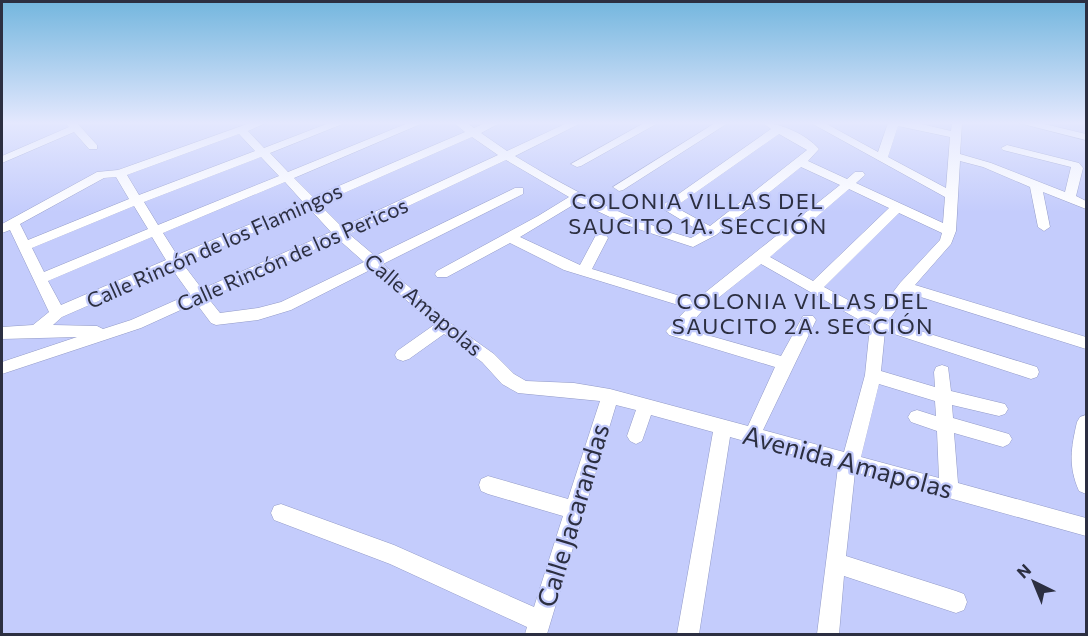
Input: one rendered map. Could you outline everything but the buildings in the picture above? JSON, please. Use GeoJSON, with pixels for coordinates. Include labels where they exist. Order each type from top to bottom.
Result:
{"type":"FeatureCollection","features":[{"type":"Feature","properties":{"kind":"street"},"geometry":{"type":"LineString","coordinates":[[2,160],[17,153]]}},
{"type":"Feature","properties":{"kind":"street"},"geometry":{"type":"LineString","coordinates":[[57,314],[25,246],[7,226],[101,175],[120,173],[177,153]]}},
{"type":"Feature","properties":{"kind":"street"},"geometry":{"type":"LineString","coordinates":[[25,246],[137,200],[262,153]]}},
{"type":"Feature","properties":{"kind":"street","name":"Calle Amapolas"},"geometry":{"type":"LineString","coordinates":[[262,153],[340,233],[444,326],[488,358],[507,380],[524,388],[574,390],[610,396]]}},
{"type":"Feature","properties":{"kind":"street"},"geometry":{"type":"LineString","coordinates":[[39,279],[345,153]]}},
{"type":"Feature","properties":{"kind":"street","name":"Calle Rincón de los Flamingos"},"geometry":{"type":"LineString","coordinates":[[37,331],[57,314],[427,153]]}},
{"type":"Feature","properties":{"kind":"street"},"geometry":{"type":"LineString","coordinates":[[501,153],[634,224],[693,243],[711,232],[809,153]]}},
{"type":"Feature","properties":{"kind":"street","name":"Calle Rincón de los Pericos"},"geometry":{"type":"LineString","coordinates":[[2,368],[136,324],[513,153]]}},
{"type":"Feature","properties":{"kind":"street"},"geometry":{"type":"LineString","coordinates":[[577,164],[598,153]]}},
{"type":"Feature","properties":{"kind":"street"},"geometry":{"type":"LineString","coordinates":[[619,187],[675,153]]}},
{"type":"Feature","properties":{"kind":"street"},"geometry":{"type":"LineString","coordinates":[[711,232],[666,207],[738,153]]}},
{"type":"Feature","properties":{"kind":"street"},"geometry":{"type":"LineString","coordinates":[[872,153],[950,195]]}},
{"type":"Feature","properties":{"kind":"street"},"geometry":{"type":"LineString","coordinates":[[882,158],[884,153]]}},
{"type":"Feature","properties":{"kind":"street"},"geometry":{"type":"LineString","coordinates":[[828,634],[845,473],[855,448],[873,375],[878,323],[905,287],[946,241],[949,231],[954,153]]}},
{"type":"Feature","properties":{"kind":"street"},"geometry":{"type":"LineString","coordinates":[[1026,153],[1075,165],[1077,168],[1069,198]]}},
{"type":"Feature","properties":{"kind":"street"},"geometry":{"type":"LineString","coordinates":[[954,156],[987,165],[1086,205]]}},
{"type":"Feature","properties":{"kind":"street"},"geometry":{"type":"LineString","coordinates":[[800,162],[949,231]]}},
{"type":"Feature","properties":{"kind":"street"},"geometry":{"type":"LineString","coordinates":[[120,173],[174,262],[216,319],[234,318],[286,306],[519,191]]}},
{"type":"Feature","properties":{"kind":"street"},"geometry":{"type":"LineString","coordinates":[[785,364],[674,331],[698,306],[760,258],[859,175]]}},
{"type":"Feature","properties":{"kind":"street"},"geometry":{"type":"LineString","coordinates":[[1036,185],[1044,227]]}},
{"type":"Feature","properties":{"kind":"street"},"geometry":{"type":"LineString","coordinates":[[442,274],[579,196]]}},
{"type":"Feature","properties":{"kind":"street"},"geometry":{"type":"LineString","coordinates":[[814,288],[898,207]]}},
{"type":"Feature","properties":{"kind":"street"},"geometry":{"type":"LineString","coordinates":[[510,237],[528,248],[584,271],[685,303]]}},
{"type":"Feature","properties":{"kind":"street"},"geometry":{"type":"LineString","coordinates":[[584,271],[601,238]]}},
{"type":"Feature","properties":{"kind":"street"},"geometry":{"type":"LineString","coordinates":[[760,258],[878,323],[1031,372]]}},
{"type":"Feature","properties":{"kind":"street"},"geometry":{"type":"LineString","coordinates":[[905,287],[1086,343]]}},
{"type":"Feature","properties":{"kind":"street"},"geometry":{"type":"LineString","coordinates":[[753,434],[808,320]]}},
{"type":"Feature","properties":{"kind":"street"},"geometry":{"type":"LineString","coordinates":[[403,355],[444,326]]}},
{"type":"Feature","properties":{"kind":"street"},"geometry":{"type":"LineString","coordinates":[[2,333],[37,331],[108,333]]}},
{"type":"Feature","properties":{"kind":"street"},"geometry":{"type":"LineString","coordinates":[[942,372],[949,488]]}},
{"type":"Feature","properties":{"kind":"street"},"geometry":{"type":"LineString","coordinates":[[873,375],[944,397],[999,409]]}},
{"type":"Feature","properties":{"kind":"street","name":"Avenida Amapolas"},"geometry":{"type":"LineString","coordinates":[[610,396],[850,460],[1086,527]]}},
{"type":"Feature","properties":{"kind":"street","name":"Calle Jacarandas"},"geometry":{"type":"LineString","coordinates":[[538,628],[610,396]]}},
{"type":"Feature","properties":{"kind":"street"},"geometry":{"type":"LineString","coordinates":[[636,436],[646,405]]}},
{"type":"Feature","properties":{"kind":"street"},"geometry":{"type":"LineString","coordinates":[[917,417],[1003,439]]}},
{"type":"Feature","properties":{"kind":"street"},"geometry":{"type":"LineString","coordinates":[[1086,422],[1078,458],[1078,468],[1086,485]]}},
{"type":"Feature","properties":{"kind":"street"},"geometry":{"type":"LineString","coordinates":[[688,634],[723,427]]}},
{"type":"Feature","properties":{"kind":"street"},"geometry":{"type":"LineString","coordinates":[[489,485],[573,510]]}},
{"type":"Feature","properties":{"kind":"street"},"geometry":{"type":"LineString","coordinates":[[281,513],[394,555],[538,628]]}},
{"type":"Feature","properties":{"kind":"street"},"geometry":{"type":"LineString","coordinates":[[835,563],[956,602]]}},
{"type":"Feature","properties":{"kind":"district","name":"COLONIA VILLAS DEL SAUCITO 1A. SECCIÓN"},"geometry":{"type":"Point","coordinates":[698,212]}},
{"type":"Feature","properties":{"kind":"district","name":"COLONIA VILLAS DEL SAUCITO 2A. SECCIÓN"},"geometry":{"type":"Point","coordinates":[803,312]}}]}
